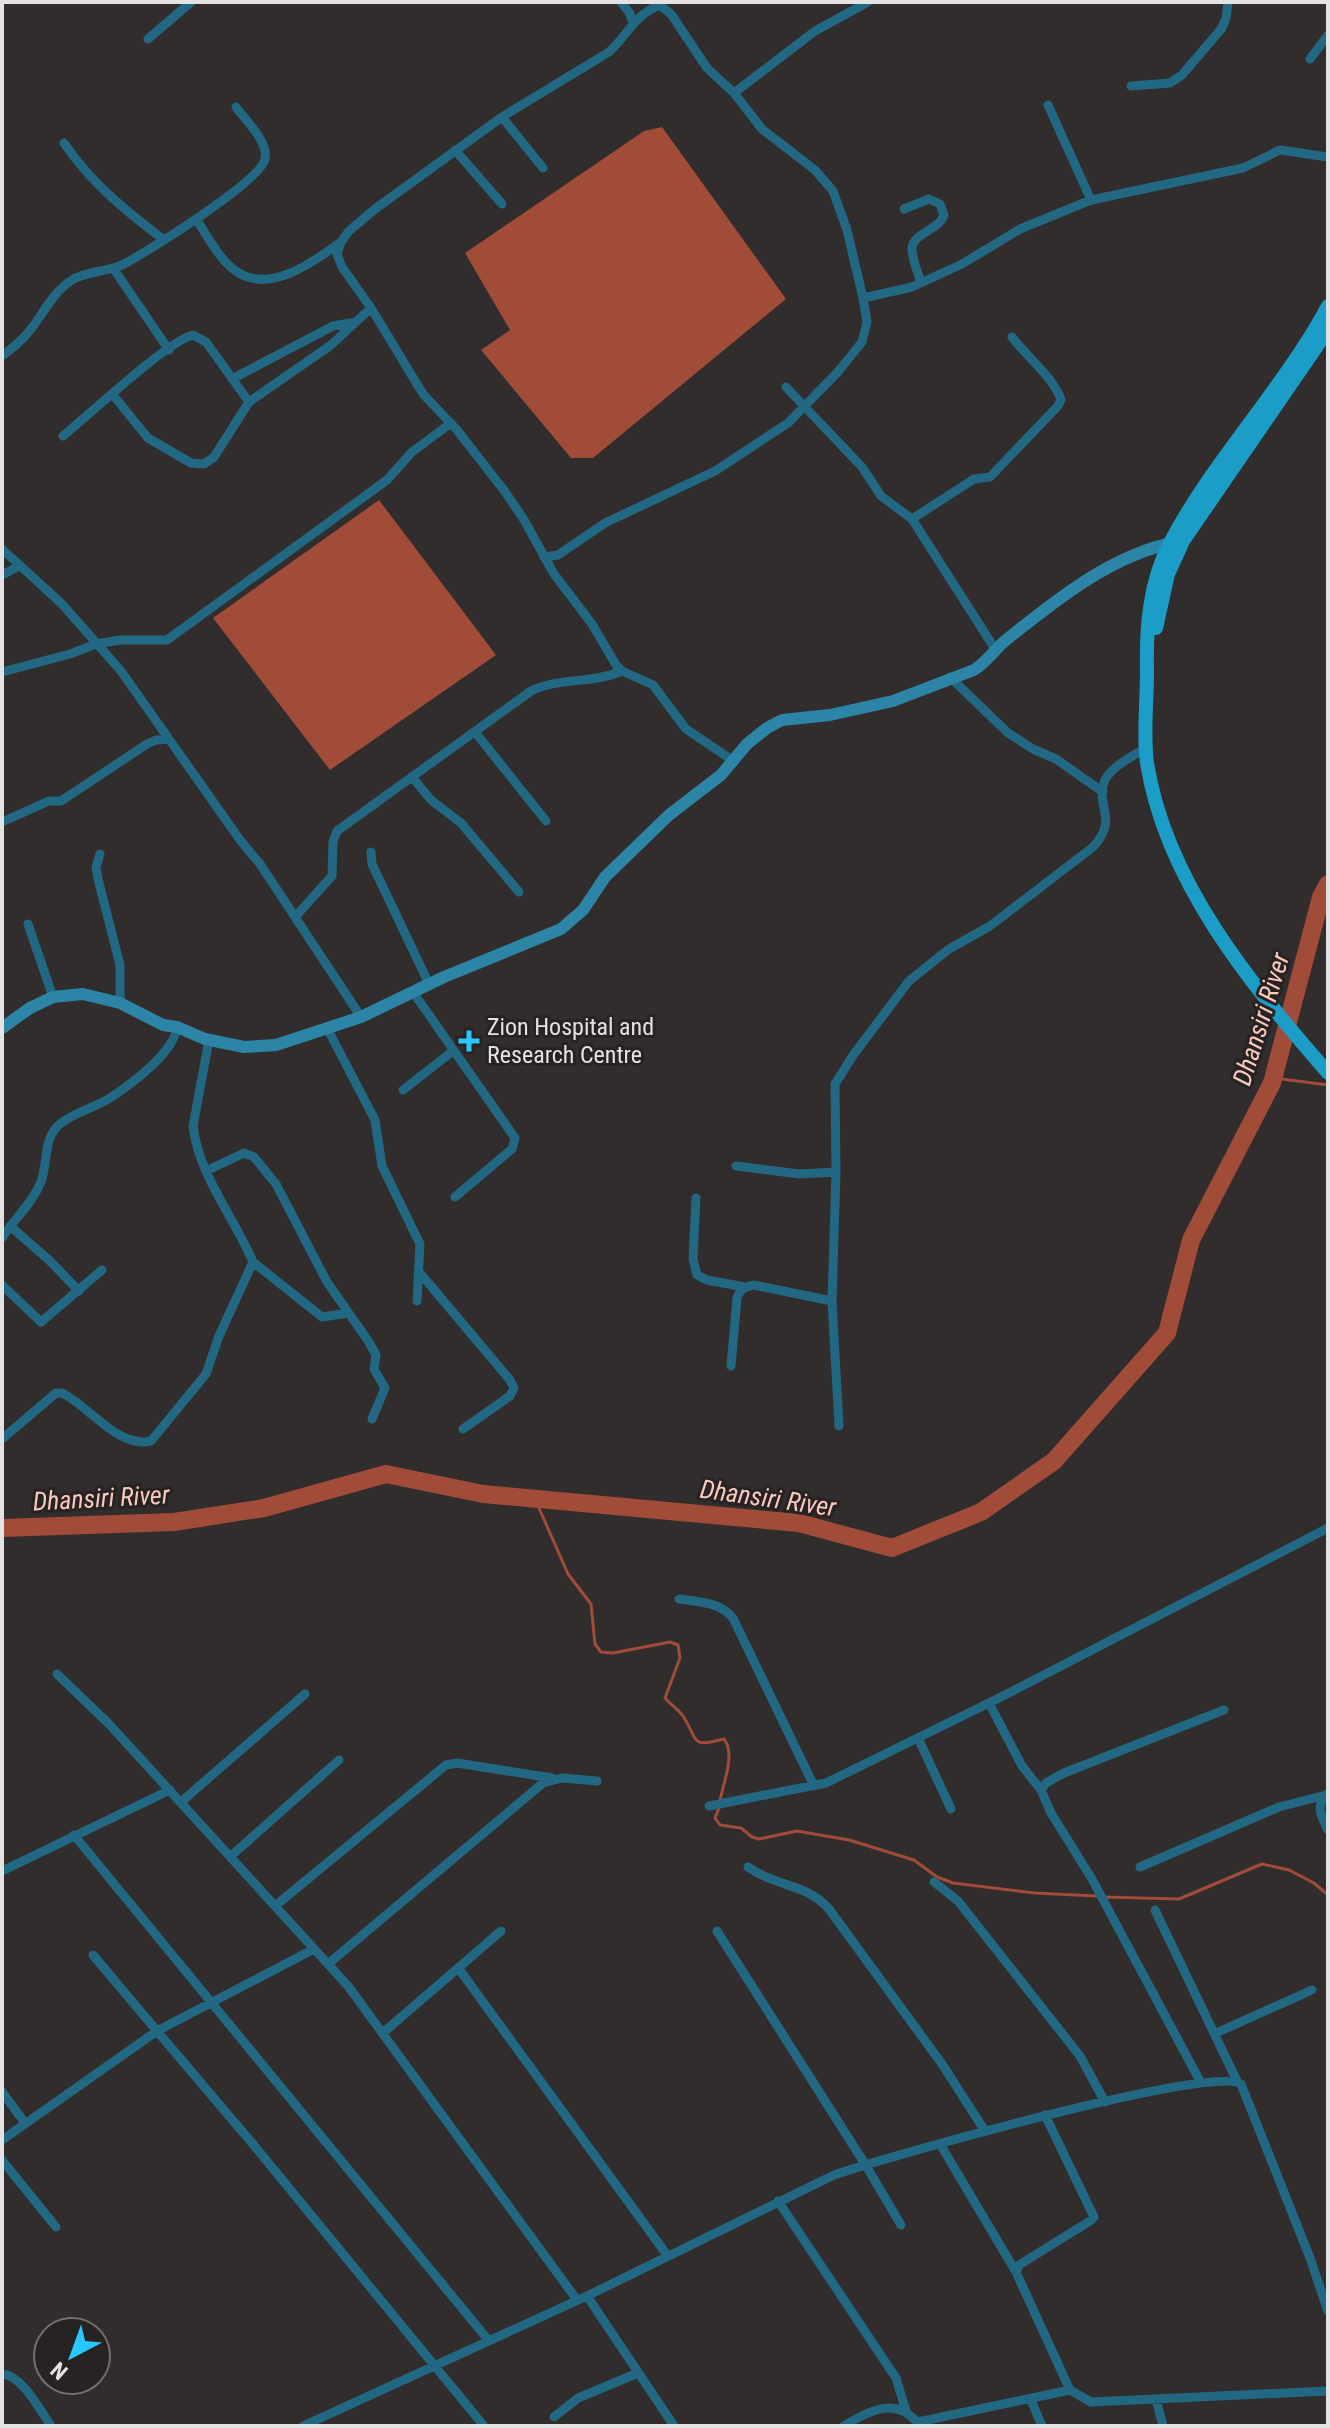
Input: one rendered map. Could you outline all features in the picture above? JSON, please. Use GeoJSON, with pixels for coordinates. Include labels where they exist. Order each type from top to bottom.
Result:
{"type":"FeatureCollection","features":[{"type":"Feature","properties":{"kind":"main road"},"geometry":{"type":"LineString","coordinates":[[1328,306],[1303,349],[1214,474],[1176,542],[1147,672],[1144,715],[1151,784],[1167,832],[1209,919],[1240,967],[1328,1073]]}},
{"type":"Feature","properties":{"kind":"main road"},"geometry":{"type":"LineString","coordinates":[[1176,542],[1328,330]]}},
{"type":"Feature","properties":{"kind":"street"},"geometry":{"type":"LineString","coordinates":[[148,39],[191,2]]}},
{"type":"Feature","properties":{"kind":"street"},"geometry":{"type":"LineString","coordinates":[[621,2],[633,22]]}},
{"type":"Feature","properties":{"kind":"street"},"geometry":{"type":"LineString","coordinates":[[734,93],[815,31],[868,2]]}},
{"type":"Feature","properties":{"kind":"street"},"geometry":{"type":"LineString","coordinates":[[1131,86],[1170,83],[1182,75],[1222,28],[1228,2]]}},
{"type":"Feature","properties":{"kind":"street"},"geometry":{"type":"LineString","coordinates":[[544,557],[558,555],[605,523],[715,471],[766,439],[805,407],[862,342],[867,322],[847,230],[833,191],[815,170],[762,129],[734,93],[707,68],[664,7],[654,7],[633,22],[623,39],[609,52],[502,117],[375,209],[349,231],[337,254],[342,267],[371,308],[423,394],[451,423],[510,499],[544,557],[622,671],[653,685],[686,729],[732,760]]}},
{"type":"Feature","properties":{"kind":"street"},"geometry":{"type":"LineString","coordinates":[[1310,59],[1328,35]]}},
{"type":"Feature","properties":{"kind":"street"},"geometry":{"type":"LineString","coordinates":[[1048,105],[1091,200]]}},
{"type":"Feature","properties":{"kind":"street"},"geometry":{"type":"LineString","coordinates":[[2,356],[26,335],[45,306],[66,284],[76,278],[113,268],[164,240],[252,176],[266,159],[262,143],[236,107]]}},
{"type":"Feature","properties":{"kind":"street"},"geometry":{"type":"LineString","coordinates":[[502,117],[543,168]]}},
{"type":"Feature","properties":{"kind":"street"},"geometry":{"type":"LineString","coordinates":[[64,143],[88,175],[112,199],[164,240]]}},
{"type":"Feature","properties":{"kind":"street"},"geometry":{"type":"LineString","coordinates":[[455,150],[502,204]]}},
{"type":"Feature","properties":{"kind":"street"},"geometry":{"type":"LineString","coordinates":[[863,298],[921,282],[962,264],[1020,229],[1091,200],[1243,168],[1280,150],[1328,157]]}},
{"type":"Feature","properties":{"kind":"street"},"geometry":{"type":"LineString","coordinates":[[904,209],[929,199],[940,204],[943,210],[940,225],[921,235],[912,245],[921,282]]}},
{"type":"Feature","properties":{"kind":"street"},"geometry":{"type":"LineString","coordinates":[[196,219],[228,264],[252,278],[299,270],[341,242]]}},
{"type":"Feature","properties":{"kind":"street"},"geometry":{"type":"LineString","coordinates":[[113,268],[169,350]]}},
{"type":"Feature","properties":{"kind":"street"},"geometry":{"type":"LineString","coordinates":[[113,395],[148,438],[197,464],[209,462],[249,402],[331,345],[371,308]]}},
{"type":"Feature","properties":{"kind":"street"},"geometry":{"type":"LineString","coordinates":[[232,379],[333,326],[356,322]]}},
{"type":"Feature","properties":{"kind":"street"},"geometry":{"type":"LineString","coordinates":[[63,436],[187,337],[198,336],[206,342],[249,402]]}},
{"type":"Feature","properties":{"kind":"street"},"geometry":{"type":"LineString","coordinates":[[912,519],[974,479],[990,477],[1058,406],[1060,395],[1012,337]]}},
{"type":"Feature","properties":{"kind":"street"},"geometry":{"type":"LineString","coordinates":[[786,387],[862,467],[881,496],[912,519],[995,649]]}},
{"type":"Feature","properties":{"kind":"street"},"geometry":{"type":"LineString","coordinates":[[2,672],[96,644],[120,640],[167,640],[387,480],[412,452],[451,423]]}},
{"type":"Feature","properties":{"kind":"street"},"geometry":{"type":"LineString","coordinates":[[2,1028],[30,1008],[53,997],[83,994],[120,1003],[163,1025],[177,1027],[209,1040],[244,1047],[276,1045],[361,1017],[429,984],[561,929],[583,910],[605,877],[669,815],[721,775],[732,760],[767,728],[782,720],[830,715],[893,701],[982,665],[995,649],[1092,576],[1160,545],[1176,542]]}},
{"type":"Feature","properties":{"kind":"street"},"geometry":{"type":"LineString","coordinates":[[2,549],[62,604],[121,671],[260,864],[361,1017]]}},
{"type":"Feature","properties":{"kind":"street"},"geometry":{"type":"LineString","coordinates":[[2,575],[19,566]]}},
{"type":"Feature","properties":{"kind":"street"},"geometry":{"type":"LineString","coordinates":[[295,917],[332,876],[333,842],[337,831],[531,691],[546,684],[596,679],[622,671]]}},
{"type":"Feature","properties":{"kind":"street"},"geometry":{"type":"LineString","coordinates":[[950,677],[1008,733],[1056,759],[1103,792]]}},
{"type":"Feature","properties":{"kind":"street"},"geometry":{"type":"LineString","coordinates":[[475,732],[546,821]]}},
{"type":"Feature","properties":{"kind":"street"},"geometry":{"type":"LineString","coordinates":[[2,822],[49,801],[61,801],[140,748],[156,740],[168,739]]}},
{"type":"Feature","properties":{"kind":"street"},"geometry":{"type":"LineString","coordinates":[[839,1426],[832,1301],[835,1084],[909,981],[929,963],[990,926],[1104,836],[1107,822],[1103,792],[1105,781],[1111,772],[1146,748]]}},
{"type":"Feature","properties":{"kind":"street"},"geometry":{"type":"LineString","coordinates":[[412,777],[431,800],[461,823],[519,892]]}},
{"type":"Feature","properties":{"kind":"street"},"geometry":{"type":"LineString","coordinates":[[371,852],[372,864],[429,984]]}},
{"type":"Feature","properties":{"kind":"street"},"geometry":{"type":"LineString","coordinates":[[100,854],[96,867],[120,965],[120,1003]]}},
{"type":"Feature","properties":{"kind":"street"},"geometry":{"type":"LineString","coordinates":[[28,924],[53,997]]}},
{"type":"Feature","properties":{"kind":"street"},"geometry":{"type":"LineString","coordinates":[[413,992],[515,1138],[512,1149],[455,1197]]}},
{"type":"Feature","properties":{"kind":"street"},"geometry":{"type":"LineString","coordinates":[[2,1238],[40,1184],[49,1138],[54,1130],[67,1119],[110,1098],[147,1070],[174,1040],[177,1027]]}},
{"type":"Feature","properties":{"kind":"street"},"geometry":{"type":"LineString","coordinates":[[327,1028],[375,1120],[382,1166],[420,1244],[417,1301]]}},
{"type":"Feature","properties":{"kind":"street"},"geometry":{"type":"LineString","coordinates":[[209,1040],[193,1126],[194,1140],[206,1171],[253,1262],[322,1317],[348,1313]]}},
{"type":"Feature","properties":{"kind":"street"},"geometry":{"type":"LineString","coordinates":[[403,1090],[453,1051]]}},
{"type":"Feature","properties":{"kind":"street"},"geometry":{"type":"LineString","coordinates":[[206,1171],[240,1154],[254,1157],[276,1184],[327,1282],[376,1355],[374,1369],[385,1388],[372,1419]]}},
{"type":"Feature","properties":{"kind":"street"},"geometry":{"type":"LineString","coordinates":[[736,1166],[799,1174],[836,1172]]}},
{"type":"Feature","properties":{"kind":"street"},"geometry":{"type":"LineString","coordinates":[[696,1198],[693,1259],[697,1275],[707,1280],[745,1287],[754,1285],[832,1301]]}},
{"type":"Feature","properties":{"kind":"street"},"geometry":{"type":"LineString","coordinates":[[10,1226],[79,1291]]}},
{"type":"Feature","properties":{"kind":"street"},"geometry":{"type":"LineString","coordinates":[[2,1439],[56,1393],[62,1393],[115,1431],[144,1443],[151,1441],[206,1374],[213,1350],[253,1262]]}},
{"type":"Feature","properties":{"kind":"street"},"geometry":{"type":"LineString","coordinates":[[2,1285],[41,1322],[102,1270]]}},
{"type":"Feature","properties":{"kind":"street"},"geometry":{"type":"LineString","coordinates":[[420,1273],[514,1388],[510,1396],[463,1429]]}},
{"type":"Feature","properties":{"kind":"street"},"geometry":{"type":"LineString","coordinates":[[731,1366],[737,1298],[745,1287]]}},
{"type":"Feature","properties":{"kind":"street"},"geometry":{"type":"LineString","coordinates":[[709,1806],[814,1786],[989,1703],[1328,1528]]}},
{"type":"Feature","properties":{"kind":"street"},"geometry":{"type":"LineString","coordinates":[[679,1599],[714,1604],[727,1610],[733,1618],[814,1786]]}},
{"type":"Feature","properties":{"kind":"street"},"geometry":{"type":"LineString","coordinates":[[57,1674],[231,1856],[384,2032],[458,2139],[582,2298],[674,2426]]}},
{"type":"Feature","properties":{"kind":"street"},"geometry":{"type":"LineString","coordinates":[[181,1802],[305,1694]]}},
{"type":"Feature","properties":{"kind":"street"},"geometry":{"type":"LineString","coordinates":[[989,1703],[1022,1766],[1041,1790],[1051,1813],[1092,1879],[1201,2083]]}},
{"type":"Feature","properties":{"kind":"street"},"geometry":{"type":"LineString","coordinates":[[1041,1790],[1046,1783],[1064,1773],[1224,1710]]}},
{"type":"Feature","properties":{"kind":"street"},"geometry":{"type":"LineString","coordinates":[[918,1738],[951,1809]]}},
{"type":"Feature","properties":{"kind":"street"},"geometry":{"type":"LineString","coordinates":[[231,1856],[339,1760]]}},
{"type":"Feature","properties":{"kind":"street"},"geometry":{"type":"LineString","coordinates":[[275,1906],[446,1765],[457,1763],[554,1779],[597,1781]]}},
{"type":"Feature","properties":{"kind":"street"},"geometry":{"type":"LineString","coordinates":[[328,1964],[533,1792],[554,1779]]}},
{"type":"Feature","properties":{"kind":"street"},"geometry":{"type":"LineString","coordinates":[[2,1871],[170,1790]]}},
{"type":"Feature","properties":{"kind":"street"},"geometry":{"type":"LineString","coordinates":[[1327,1794],[1320,1802],[1319,1810],[1328,1830]]}},
{"type":"Feature","properties":{"kind":"street"},"geometry":{"type":"LineString","coordinates":[[1140,1867],[1279,1807],[1327,1794]]}},
{"type":"Feature","properties":{"kind":"street"},"geometry":{"type":"LineString","coordinates":[[74,1835],[489,2341]]}},
{"type":"Feature","properties":{"kind":"street"},"geometry":{"type":"LineString","coordinates":[[748,1867],[773,1882],[812,1892],[829,1909],[942,2064],[985,2131]]}},
{"type":"Feature","properties":{"kind":"street"},"geometry":{"type":"LineString","coordinates":[[934,1882],[958,1901],[1080,2056],[1105,2102]]}},
{"type":"Feature","properties":{"kind":"street"},"geometry":{"type":"LineString","coordinates":[[1155,1910],[1241,2084],[1328,2311]]}},
{"type":"Feature","properties":{"kind":"street"},"geometry":{"type":"LineString","coordinates":[[384,2032],[501,1931]]}},
{"type":"Feature","properties":{"kind":"street"},"geometry":{"type":"LineString","coordinates":[[717,1931],[901,2225]]}},
{"type":"Feature","properties":{"kind":"street"},"geometry":{"type":"LineString","coordinates":[[2,2140],[157,2031],[314,1949]]}},
{"type":"Feature","properties":{"kind":"street"},"geometry":{"type":"LineString","coordinates":[[93,1955],[484,2426]]}},
{"type":"Feature","properties":{"kind":"street"},"geometry":{"type":"LineString","coordinates":[[459,1969],[667,2255]]}},
{"type":"Feature","properties":{"kind":"street"},"geometry":{"type":"LineString","coordinates":[[1216,2033],[1312,1990]]}},
{"type":"Feature","properties":{"kind":"street"},"geometry":{"type":"LineString","coordinates":[[303,2426],[582,2298],[778,2201],[865,2164],[1045,2115],[1201,2083],[1237,2081]]}},
{"type":"Feature","properties":{"kind":"street"},"geometry":{"type":"LineString","coordinates":[[2,2092],[25,2123]]}},
{"type":"Feature","properties":{"kind":"street"},"geometry":{"type":"LineString","coordinates":[[1016,2272],[1021,2264],[1094,2217],[1045,2115]]}},
{"type":"Feature","properties":{"kind":"street"},"geometry":{"type":"LineString","coordinates":[[940,2144],[1016,2272],[1070,2390],[1091,2402],[1328,2391]]}},
{"type":"Feature","properties":{"kind":"street"},"geometry":{"type":"LineString","coordinates":[[2,2160],[56,2227]]}},
{"type":"Feature","properties":{"kind":"street"},"geometry":{"type":"LineString","coordinates":[[778,2201],[896,2378],[906,2411]]}},
{"type":"Feature","properties":{"kind":"street"},"geometry":{"type":"LineString","coordinates":[[554,2417],[578,2398],[638,2373]]}},
{"type":"Feature","properties":{"kind":"street"},"geometry":{"type":"LineString","coordinates":[[2,2374],[12,2376],[19,2383],[51,2426]]}},
{"type":"Feature","properties":{"kind":"street"},"geometry":{"type":"LineString","coordinates":[[844,2426],[860,2416],[881,2409],[899,2408],[919,2424],[1070,2390]]}},
{"type":"Feature","properties":{"kind":"street"},"geometry":{"type":"LineString","coordinates":[[1156,2399],[1163,2426]]}},
{"type":"Feature","properties":{"kind":"street"},"geometry":{"type":"LineString","coordinates":[[1031,2400],[1042,2426]]}},
{"type":"Feature","properties":{"kind":"shaded area"},"geometry":{"type":"Polygon","coordinates":[[[662,127],[786,299],[593,458],[571,458],[481,350],[510,330],[465,253],[644,131],[662,127]]]}},
{"type":"Feature","properties":{"kind":"shaded area"},"geometry":{"type":"Polygon","coordinates":[[[379,500],[496,655],[330,770],[213,618],[379,500]]]}},
{"type":"Feature","properties":{"kind":"waterway","name":"Dhansiri River"},"geometry":{"type":"LineString","coordinates":[[2,1528],[174,1522],[264,1508],[386,1474],[483,1494],[799,1523],[892,1548],[981,1512],[1054,1461],[1167,1333],[1191,1240],[1272,1083],[1321,897],[1328,884]]}},
{"type":"Feature","properties":{"kind":"waterway"},"geometry":{"type":"LineString","coordinates":[[1274,1078],[1328,1085]]}},
{"type":"Feature","properties":{"kind":"waterway"},"geometry":{"type":"LineString","coordinates":[[535,1499],[568,1574],[591,1604],[595,1644],[601,1652],[613,1653],[670,1642],[678,1645],[680,1658],[665,1698],[683,1716],[697,1740],[706,1743],[724,1739],[729,1760],[720,1801]]}},
{"type":"Feature","properties":{"kind":"waterway"},"geometry":{"type":"LineString","coordinates":[[719,1808],[715,1818],[720,1825],[741,1828],[759,1839],[797,1831],[849,1840],[914,1860],[937,1877],[953,1883],[1035,1893],[1096,1896]]}},
{"type":"Feature","properties":{"kind":"waterway"},"geometry":{"type":"LineString","coordinates":[[1104,1897],[1179,1899],[1262,1864],[1289,1870],[1314,1883],[1328,1895]]}},
{"type":"Feature","properties":{"kind":"place","name":"Zion Hospital and Research Centre"},"geometry":{"type":"Point","coordinates":[469,1041]}}]}
